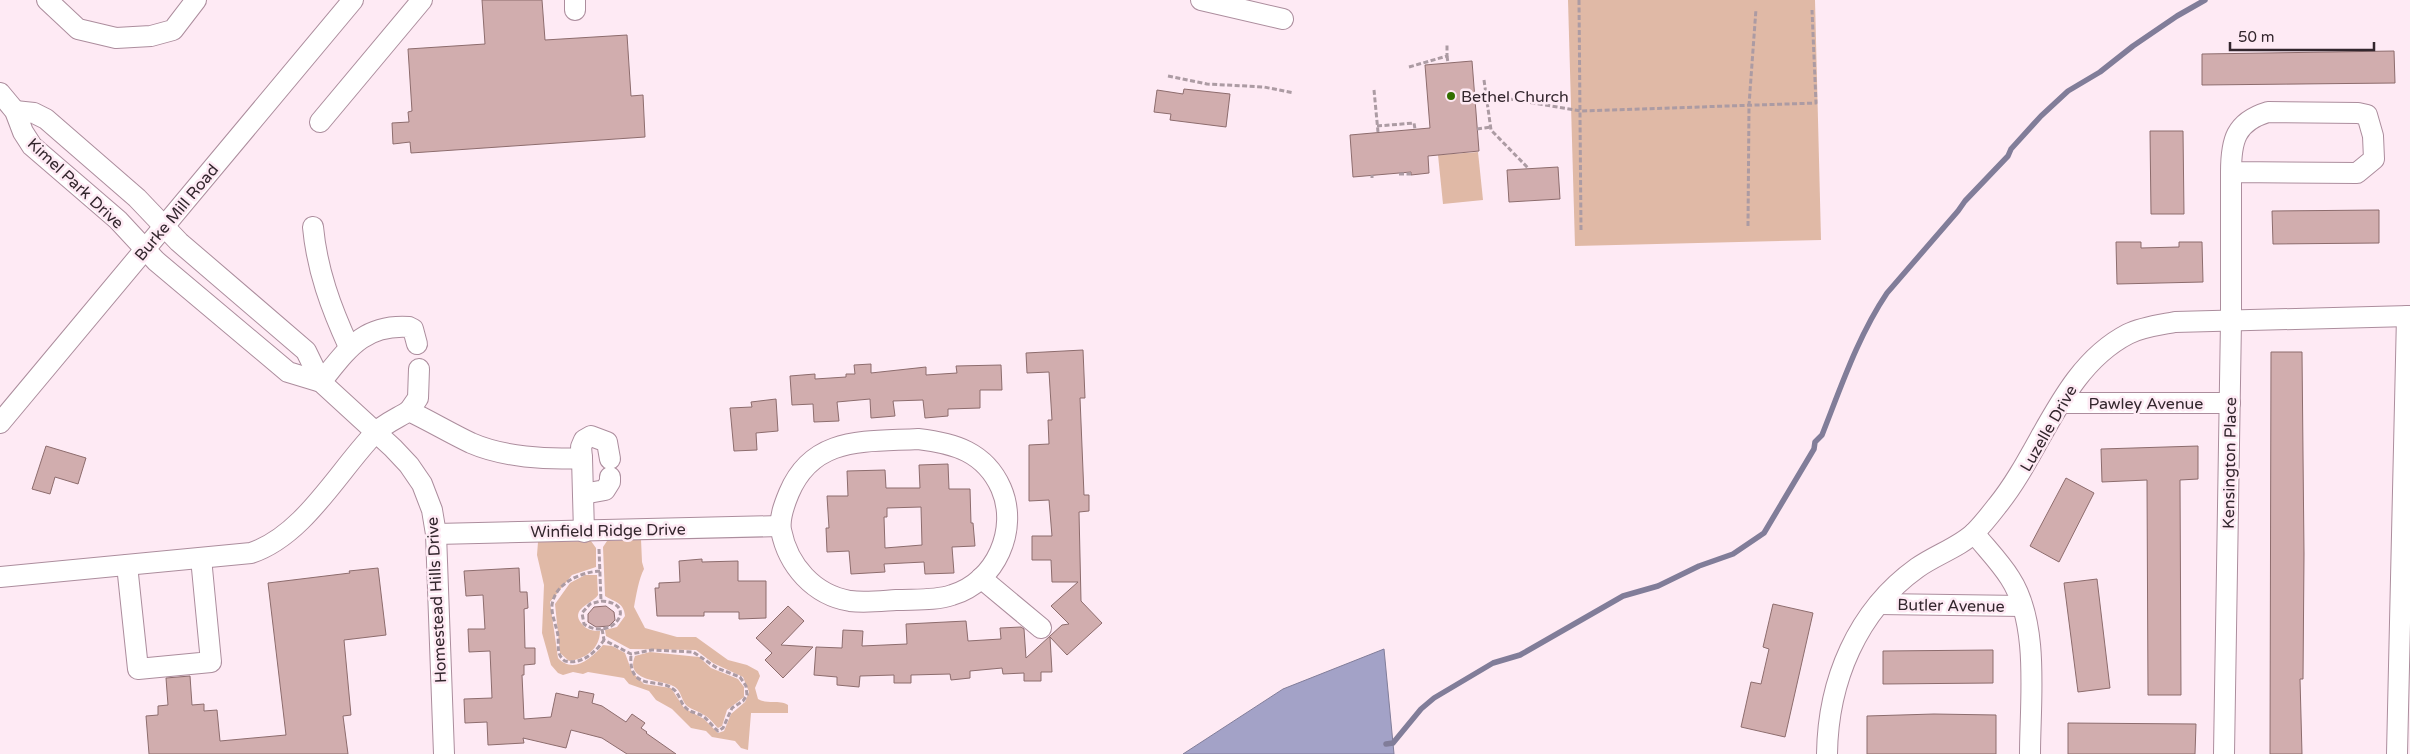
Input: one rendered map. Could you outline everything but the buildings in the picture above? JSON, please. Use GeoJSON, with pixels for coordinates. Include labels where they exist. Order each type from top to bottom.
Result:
{"type":"FeatureCollection","features":[{"type":"Feature","properties":{"kind":"street"},"geometry":{"type":"LineString","coordinates":[[47,0],[78,29],[116,38],[151,36],[173,30],[196,0]]}},
{"type":"Feature","properties":{"kind":"street","name":"Burke Mill Road"},"geometry":{"type":"LineString","coordinates":[[0,423],[352,0]]}},
{"type":"Feature","properties":{"kind":"street"},"geometry":{"type":"LineString","coordinates":[[320,122],[422,0]]}},
{"type":"Feature","properties":{"kind":"street"},"geometry":{"type":"LineString","coordinates":[[1202,0],[1283,19]]}},
{"type":"Feature","properties":{"kind":"street","name":"Kimel Park Drive"},"geometry":{"type":"LineString","coordinates":[[0,93],[15,111],[32,146],[118,220],[145,249]]}},
{"type":"Feature","properties":{"kind":"street","name":"Kimel Park Drive"},"geometry":{"type":"LineString","coordinates":[[15,111],[34,113],[46,119],[137,198],[164,226],[306,351],[321,382]]}},
{"type":"Feature","properties":{"kind":"street","name":"Kensington Place"},"geometry":{"type":"LineString","coordinates":[[2224,754],[2231,321],[2231,172],[2231,149],[2235,137],[2243,126],[2255,116],[2268,112],[2358,113],[2367,115],[2373,136],[2374,159],[2358,173],[2231,172]]}},
{"type":"Feature","properties":{"kind":"street"},"geometry":{"type":"LineString","coordinates":[[313,227],[315,250],[328,297],[349,347]]}},
{"type":"Feature","properties":{"kind":"street","name":"Homestead Hills Drive"},"geometry":{"type":"LineString","coordinates":[[145,249],[156,261],[288,372],[321,382],[409,465],[422,484],[432,510],[436,534],[444,754]]}},
{"type":"Feature","properties":{"kind":"street"},"geometry":{"type":"LineString","coordinates":[[2397,754],[2409,316]]}},
{"type":"Feature","properties":{"kind":"street","name":"Luzelle Drive"},"geometry":{"type":"LineString","coordinates":[[1827,754],[1832,696],[1852,643],[1891,590],[1917,568],[1974,533],[2015,484],[2083,369],[2103,349],[2129,334],[2148,326],[2175,322],[2409,316]]}},
{"type":"Feature","properties":{"kind":"street"},"geometry":{"type":"LineString","coordinates":[[321,382],[349,347],[376,330],[403,327],[412,329],[418,344]]}},
{"type":"Feature","properties":{"kind":"street"},"geometry":{"type":"LineString","coordinates":[[0,577],[251,553],[267,548],[290,531],[375,432],[409,411],[418,398],[419,369]]}},
{"type":"Feature","properties":{"kind":"street","name":"Pawley Avenue"},"geometry":{"type":"LineString","coordinates":[[2062,403],[2230,403]]}},
{"type":"Feature","properties":{"kind":"street"},"geometry":{"type":"LineString","coordinates":[[409,411],[472,443],[488,448],[563,459],[582,458]]}},
{"type":"Feature","properties":{"kind":"street"},"geometry":{"type":"LineString","coordinates":[[583,494],[605,490],[610,482],[607,442],[591,436],[584,440],[581,447],[583,494],[591,531]]}},
{"type":"Feature","properties":{"kind":"street"},"geometry":{"type":"LineString","coordinates":[[918,439],[947,443],[966,450],[988,466],[1004,495],[1008,512],[1007,530],[999,555],[981,578],[952,596],[899,600],[849,601],[818,590],[804,578],[786,548],[780,526],[782,512],[794,481],[804,467],[825,451],[841,445],[918,439]]}},
{"type":"Feature","properties":{"kind":"street","name":"Winfield Ridge Drive"},"geometry":{"type":"LineString","coordinates":[[436,534],[780,526]]}},
{"type":"Feature","properties":{"kind":"street"},"geometry":{"type":"LineString","coordinates":[[1974,533],[2010,579],[2022,606],[2029,634],[2030,754]]}},
{"type":"Feature","properties":{"kind":"street"},"geometry":{"type":"LineString","coordinates":[[127,565],[138,669],[202,663],[211,662],[201,558]]}},
{"type":"Feature","properties":{"kind":"street"},"geometry":{"type":"LineString","coordinates":[[981,578],[1042,628]]}},
{"type":"Feature","properties":{"kind":"street","name":"Butler Avenue"},"geometry":{"type":"LineString","coordinates":[[1879,604],[2022,606]]}},
{"type":"Feature","properties":{"kind":"path"},"geometry":{"type":"LineString","coordinates":[[1578,0],[1581,110],[1581,231]]}},
{"type":"Feature","properties":{"kind":"path"},"geometry":{"type":"LineString","coordinates":[[1748,226],[1749,105],[1756,9]]}},
{"type":"Feature","properties":{"kind":"path"},"geometry":{"type":"LineString","coordinates":[[1486,95],[1581,110],[1816,103],[1812,10]]}},
{"type":"Feature","properties":{"kind":"path"},"geometry":{"type":"LineString","coordinates":[[1447,44],[1448,63]]}},
{"type":"Feature","properties":{"kind":"path"},"geometry":{"type":"LineString","coordinates":[[1409,67],[1447,56]]}},
{"type":"Feature","properties":{"kind":"path"},"geometry":{"type":"LineString","coordinates":[[1168,76],[1207,84],[1264,86],[1294,93]]}},
{"type":"Feature","properties":{"kind":"path"},"geometry":{"type":"LineString","coordinates":[[1484,80],[1491,130],[1529,169]]}},
{"type":"Feature","properties":{"kind":"path"},"geometry":{"type":"LineString","coordinates":[[1374,90],[1378,132]]}},
{"type":"Feature","properties":{"kind":"path"},"geometry":{"type":"LineString","coordinates":[[1377,126],[1414,123],[1415,129]]}},
{"type":"Feature","properties":{"kind":"path"},"geometry":{"type":"LineString","coordinates":[[1477,129],[1491,127]]}},
{"type":"Feature","properties":{"kind":"path"},"geometry":{"type":"LineString","coordinates":[[1399,174],[1411,174]]}},
{"type":"Feature","properties":{"kind":"path"},"geometry":{"type":"LineString","coordinates":[[591,531],[600,571],[601,601]]}},
{"type":"Feature","properties":{"kind":"path"},"geometry":{"type":"LineString","coordinates":[[600,571],[582,573],[568,581],[554,600],[552,609],[556,625],[558,654],[565,662],[576,662],[588,657],[604,640]]}},
{"type":"Feature","properties":{"kind":"path"},"geometry":{"type":"LineString","coordinates":[[601,601],[614,603],[620,610],[621,615],[614,625],[602,629],[588,627],[582,619],[585,608],[601,601]]}},
{"type":"Feature","properties":{"kind":"path"},"geometry":{"type":"LineString","coordinates":[[602,629],[604,640]]}},
{"type":"Feature","properties":{"kind":"path"},"geometry":{"type":"LineString","coordinates":[[604,640],[631,654],[652,650],[693,652],[717,668],[740,677],[746,686],[747,695],[743,701],[732,708],[723,728],[718,731],[703,716],[685,708],[678,693],[670,686],[644,682],[636,674],[632,666],[631,654]]}},
{"type":"Feature","properties":{"kind":"shaded area"},"geometry":{"type":"Polygon","coordinates":[[[1568,0],[1815,0],[1821,240],[1575,246],[1568,0]]]}},
{"type":"Feature","properties":{"kind":"shaded area"},"geometry":{"type":"Polygon","coordinates":[[[1478,152],[1483,200],[1443,204],[1438,155],[1478,152]]]}},
{"type":"Feature","properties":{"kind":"shaded area"},"geometry":{"type":"Polygon","coordinates":[[[641,539],[644,569],[639,582],[634,607],[645,628],[677,637],[696,637],[728,660],[747,665],[758,671],[760,676],[755,688],[758,699],[766,702],[781,702],[788,705],[788,713],[751,713],[748,750],[741,748],[735,741],[712,737],[706,731],[691,728],[672,709],[656,700],[649,691],[629,684],[624,678],[588,672],[583,674],[573,672],[563,675],[558,673],[551,665],[542,633],[544,585],[537,555],[538,542],[591,541],[596,548],[596,567],[572,575],[550,602],[558,658],[564,663],[576,665],[593,655],[603,645],[612,646],[625,653],[632,672],[644,684],[671,688],[684,708],[704,719],[718,733],[724,731],[731,714],[745,702],[749,692],[743,677],[713,663],[696,650],[630,649],[606,636],[605,630],[617,627],[625,616],[621,605],[605,596],[603,547],[607,541],[641,539]]]}},
{"type":"Feature","properties":{"kind":"shaded area"},"geometry":{"type":"Polygon","coordinates":[[[585,575],[597,575],[598,595],[583,607],[578,614],[579,619],[588,629],[600,631],[599,637],[590,652],[581,658],[569,661],[560,653],[555,604],[570,583],[585,575]]]}},
{"type":"Feature","properties":{"kind":"shaded area"},"geometry":{"type":"Polygon","coordinates":[[[650,652],[699,657],[711,668],[738,679],[744,687],[744,697],[727,710],[722,726],[718,728],[706,716],[687,706],[675,687],[670,684],[647,679],[635,671],[633,665],[635,656],[650,652]]]}},
{"type":"Feature","properties":{"kind":"water"},"geometry":{"type":"Polygon","coordinates":[[[1384,649],[1394,754],[1183,754],[1283,689],[1384,649]]]}},
{"type":"Feature","properties":{"kind":"waterway"},"geometry":{"type":"LineString","coordinates":[[1386,744],[1393,743],[1421,709],[1434,698],[1493,663],[1520,655],[1623,596],[1658,586],[1699,566],[1733,554],[1764,533],[1814,449],[1815,442],[1822,435],[1859,344],[1887,293],[1965,201],[2008,156],[2011,149],[2041,116],[2068,91],[2100,72],[2133,46],[2177,16],[2205,0]]}},
{"type":"Feature","properties":{"kind":"place","name":"Bethel Church"},"geometry":{"type":"Point","coordinates":[1451,96]}}]}
